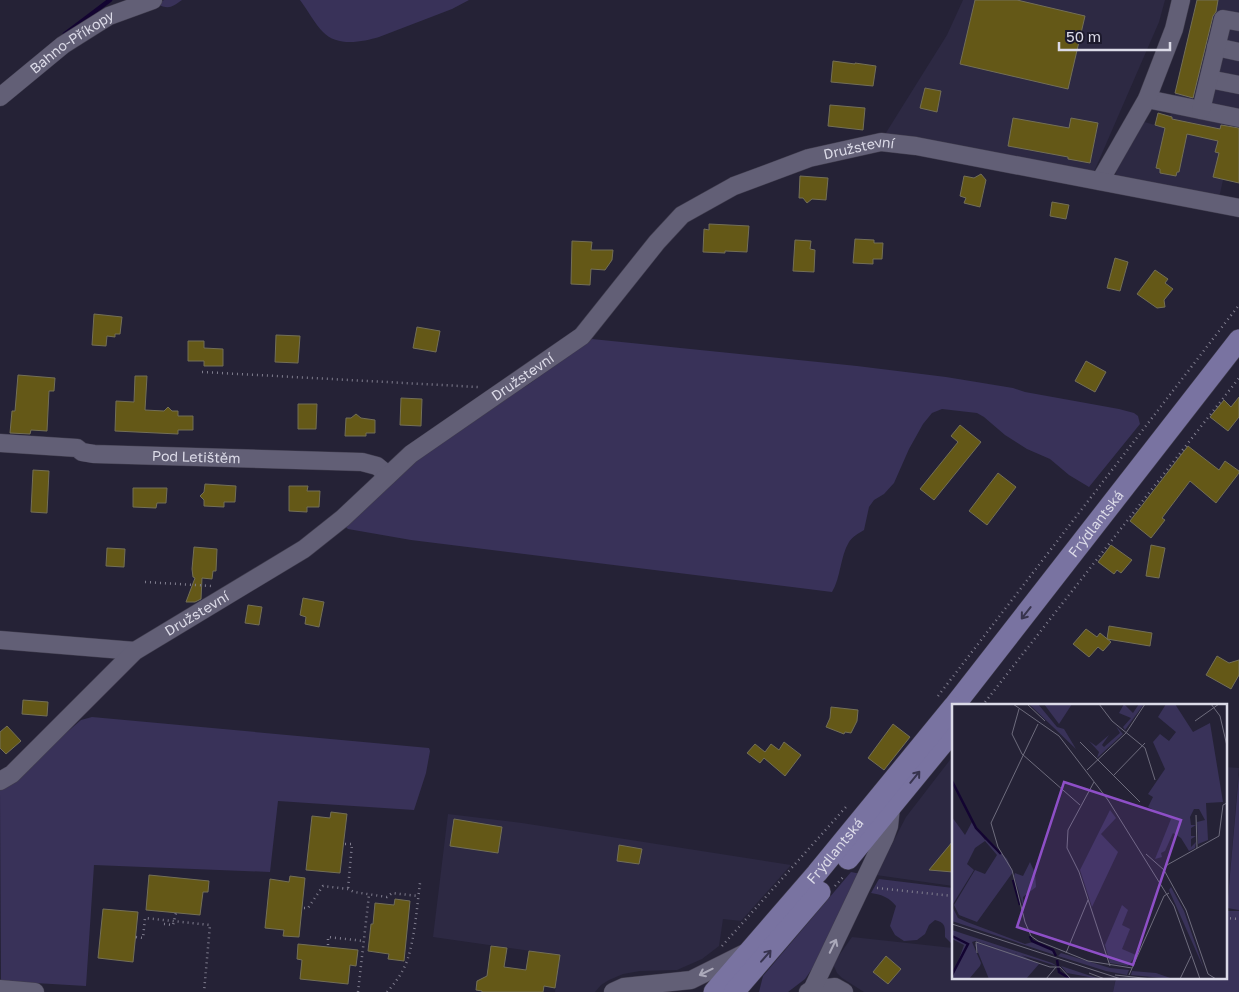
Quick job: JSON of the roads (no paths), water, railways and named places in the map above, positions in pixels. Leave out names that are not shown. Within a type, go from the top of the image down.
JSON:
[{"type":"main road","name":"Frýdlantská","points":[[714,992],[818,873],[947,704],[1239,340]]},
{"type":"main road","name":"Frýdlantská","points":[[974,704],[1239,362]]},
{"type":"main road","name":"Frýdlantská","points":[[734,992],[827,884],[952,732]]},
{"type":"street","name":"Bahno-Příkopy","points":[[0,97],[63,45],[109,16],[153,0]]},
{"type":"street","points":[[1100,181],[1147,99],[1174,29],[1181,0]]},
{"type":"street","points":[[1201,110],[1223,19],[1239,22]]},
{"type":"street","points":[[1216,47],[1239,52]]},
{"type":"street","points":[[1208,79],[1239,84]]},
{"type":"street","points":[[1147,99],[1239,118]]},
{"type":"street","name":"Družstevní","points":[[0,781],[12,774],[135,651],[304,549],[343,518],[424,444],[582,336],[657,242],[682,215],[734,186],[809,158],[881,142],[916,146],[1239,208]]},
{"type":"street","name":"Pod Letištěm","points":[[0,443],[77,448],[82,452],[94,454],[362,462],[377,466],[388,475]]},
{"type":"street","points":[[0,640],[135,651]]},
{"type":"street","points":[[811,991],[885,837],[889,826],[891,807]]},
{"type":"street","points":[[613,992],[624,987],[691,980],[750,951]]},
{"type":"street","points":[[811,991],[835,987],[844,992]]},
{"type":"street","points":[[0,989],[35,992]]},
{"type":"waterway","points":[[65,34],[110,0]]}]
